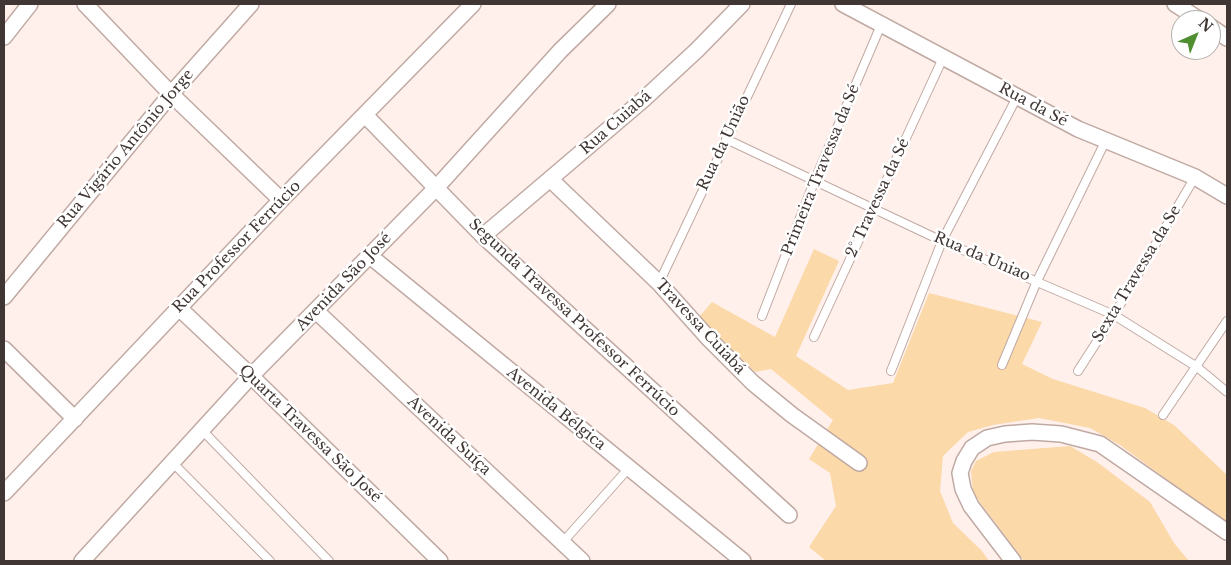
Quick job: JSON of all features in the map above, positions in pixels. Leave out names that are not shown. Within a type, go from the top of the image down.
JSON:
[{"type":"street","points":[[4,37],[30,4]]},
{"type":"street","points":[[85,4],[171,94],[280,200]]},
{"type":"street","name":"Rua Vigário Antônio Jorge","points":[[4,296],[171,94],[251,4]]},
{"type":"street","name":"Rua Professor Ferrúcio","points":[[4,493],[280,200],[365,116],[473,4]]},
{"type":"street","name":"Avenida São José","points":[[82,561],[251,376],[436,188],[560,52],[608,4]]},
{"type":"street","name":"Rua Cuiabá","points":[[484,236],[644,99],[697,50],[742,4]]},
{"type":"street","name":"Rua da Sé","points":[[843,4],[1078,129],[1194,177],[1227,196]]},
{"type":"street","name":"Segunda Travessa Professor Ferrúcio","points":[[365,116],[484,236],[789,515]]},
{"type":"street","name":"Travessa Cuiabá","points":[[550,179],[659,283],[709,340],[754,383],[792,415],[859,463]]},
{"type":"street","name":"Avenida Bélgica","points":[[370,256],[742,561]]},
{"type":"street","name":"Quarta Travessa São José","points":[[179,308],[440,561]]},
{"type":"street","name":"Avenida Suíça","points":[[316,311],[582,561]]},
{"type":"street","points":[[4,348],[75,419]]},
{"type":"street","points":[[1013,561],[971,506],[963,489],[960,473],[964,460],[972,448],[986,438],[1032,432],[1080,437],[1100,444],[1227,532]]},
{"type":"lane","name":"Rua da União","points":[[659,283],[791,4]]},
{"type":"lane","name":"Primeira Travessa da Sé","points":[[762,316],[814,182],[881,25]]},
{"type":"lane","name":"2° Travessa da Sé","points":[[814,337],[943,58]]},
{"type":"lane","points":[[890,371],[942,241],[1017,96]]},
{"type":"lane","name":"Rua da Uniao","points":[[726,139],[942,241],[1037,280],[1114,315],[1197,367],[1227,392]]},
{"type":"lane","points":[[1002,366],[1037,280],[1106,140]]},
{"type":"lane","name":"Sexta Travessa da Se","points":[[1078,370],[1114,315],[1194,177]]},
{"type":"lane","points":[[1163,415],[1227,321]]},
{"type":"lane","points":[[202,429],[329,561]]},
{"type":"lane","points":[[172,462],[270,561]]},
{"type":"lane","points":[[562,543],[628,469]]},
{"type":"shaded area","points":[[814,249],[839,261],[796,356],[848,390],[893,383],[929,293],[1042,322],[1022,364],[1053,379],[1145,408],[1174,425],[1227,475],[1227,524],[1120,445],[1090,428],[1039,418],[993,425],[968,432],[943,456],[940,491],[953,523],[982,551],[989,561],[826,561],[809,547],[836,506],[830,473],[809,459],[833,420],[771,369],[755,372],[699,317],[712,302],[775,337]]},
{"type":"shaded area","points":[[1070,446],[1097,462],[1150,502],[1174,543],[1189,561],[1024,561],[973,493],[971,471],[976,461],[994,452]]}]
